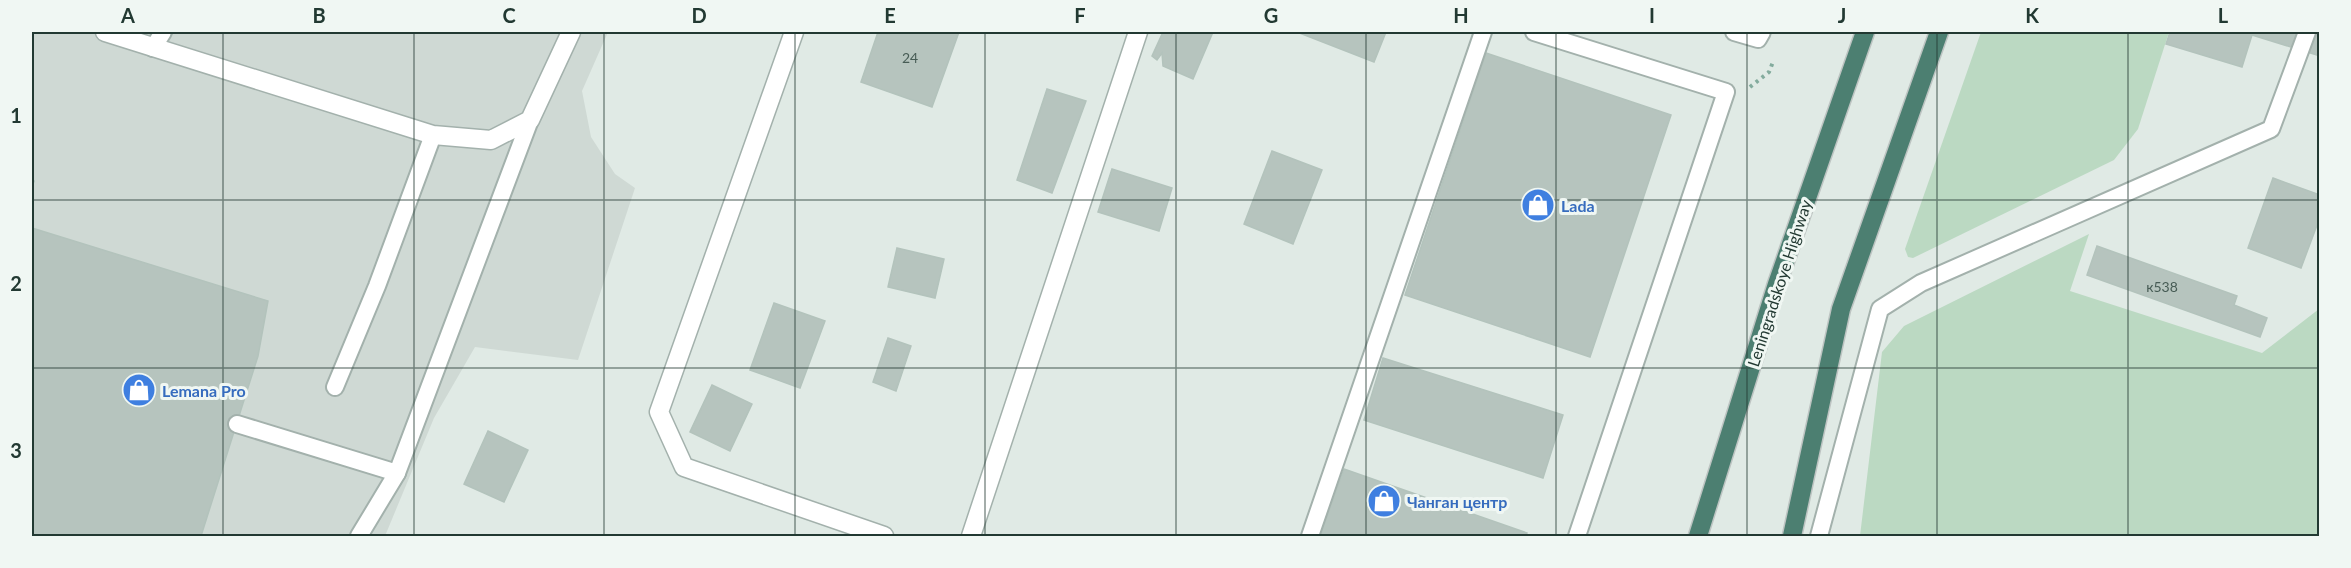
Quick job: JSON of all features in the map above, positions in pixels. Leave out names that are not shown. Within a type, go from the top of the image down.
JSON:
[{"type":"highway","name":"Leningradskoye Highway","points":[[1698,537],[1777,284],[1865,32]]},
{"type":"highway","points":[[1792,537],[1841,309],[1939,32]]},
{"type":"street","points":[[105,32],[433,135],[491,140],[530,120],[571,32]]},
{"type":"street","points":[[794,32],[659,412],[684,467],[884,537]]},
{"type":"street","points":[[971,537],[1138,32]]},
{"type":"lane","points":[[153,48],[163,32]]},
{"type":"lane","points":[[1310,537],[1483,32]]},
{"type":"lane","points":[[1534,32],[1726,92],[1577,537]]},
{"type":"lane","points":[[1734,32],[1758,39],[1762,32]]},
{"type":"lane","points":[[1819,537],[1880,309],[1921,283],[2271,129],[2307,32]]},
{"type":"lane","points":[[359,537],[397,473],[530,120]]},
{"type":"lane","points":[[335,387],[377,286],[433,135]]},
{"type":"lane","points":[[237,424],[397,473]]},
{"type":"path","points":[[1747,90],[1769,72]]},
{"type":"shaded area","points":[[32,32],[608,32],[582,91],[591,137],[615,174],[635,188],[578,360],[475,347],[434,418],[385,536],[32,536]]},
{"type":"green space","points":[[1981,32],[2169,32],[2138,129],[2114,160],[1913,258],[1908,257],[1905,249]]},
{"type":"green space","points":[[2089,234],[2070,291],[2262,353],[2319,309],[2319,536],[1860,536],[1882,352],[1904,326]]},
{"type":"building","points":[[878,32],[959,32],[932,107],[861,82]]},
{"type":"building","points":[[1163,32],[1213,32],[1193,79],[1163,66],[1162,53],[1157,60],[1152,56]]},
{"type":"building","points":[[1297,32],[1386,32],[1374,62]]},
{"type":"building","points":[[2170,32],[2320,32],[2320,56],[2252,35],[2242,67],[2166,44]]},
{"type":"building","name":"Lada","points":[[1486,53],[1671,115],[1590,357],[1405,295]]},
{"type":"building","points":[[1047,89],[1086,101],[1052,193],[1017,180]]},
{"type":"building","points":[[1272,151],[1322,170],[1293,244],[1244,224]]},
{"type":"building","points":[[1112,169],[1172,188],[1159,231],[1098,212]]},
{"type":"building","points":[[2273,178],[2320,195],[2320,217],[2301,268],[2248,248]]},
{"type":"building","name":"Lemana Pro","points":[[32,228],[268,301],[258,356],[201,536],[32,536]]},
{"type":"building","points":[[2097,246],[2237,296],[2234,305],[2267,318],[2260,337],[2087,275]]},
{"type":"building","points":[[897,248],[944,259],[935,298],[888,287]]},
{"type":"building","points":[[774,303],[825,321],[800,388],[750,370]]},
{"type":"building","points":[[888,338],[911,346],[896,391],[873,382]]},
{"type":"building","points":[[1383,358],[1563,415],[1543,478],[1364,420]]},
{"type":"building","points":[[712,385],[752,404],[730,451],[690,432]]},
{"type":"building","points":[[488,431],[528,450],[504,502],[464,484]]},
{"type":"building","name":"Чанган центр","points":[[1344,469],[1527,533],[1526,536],[1320,536]]},
{"type":"place","name":"Lada","points":[[1538,205]]},
{"type":"place","name":"Lemana Pro","points":[[139,390]]},
{"type":"place","name":"Чанган центр","points":[[1384,501]]}]
